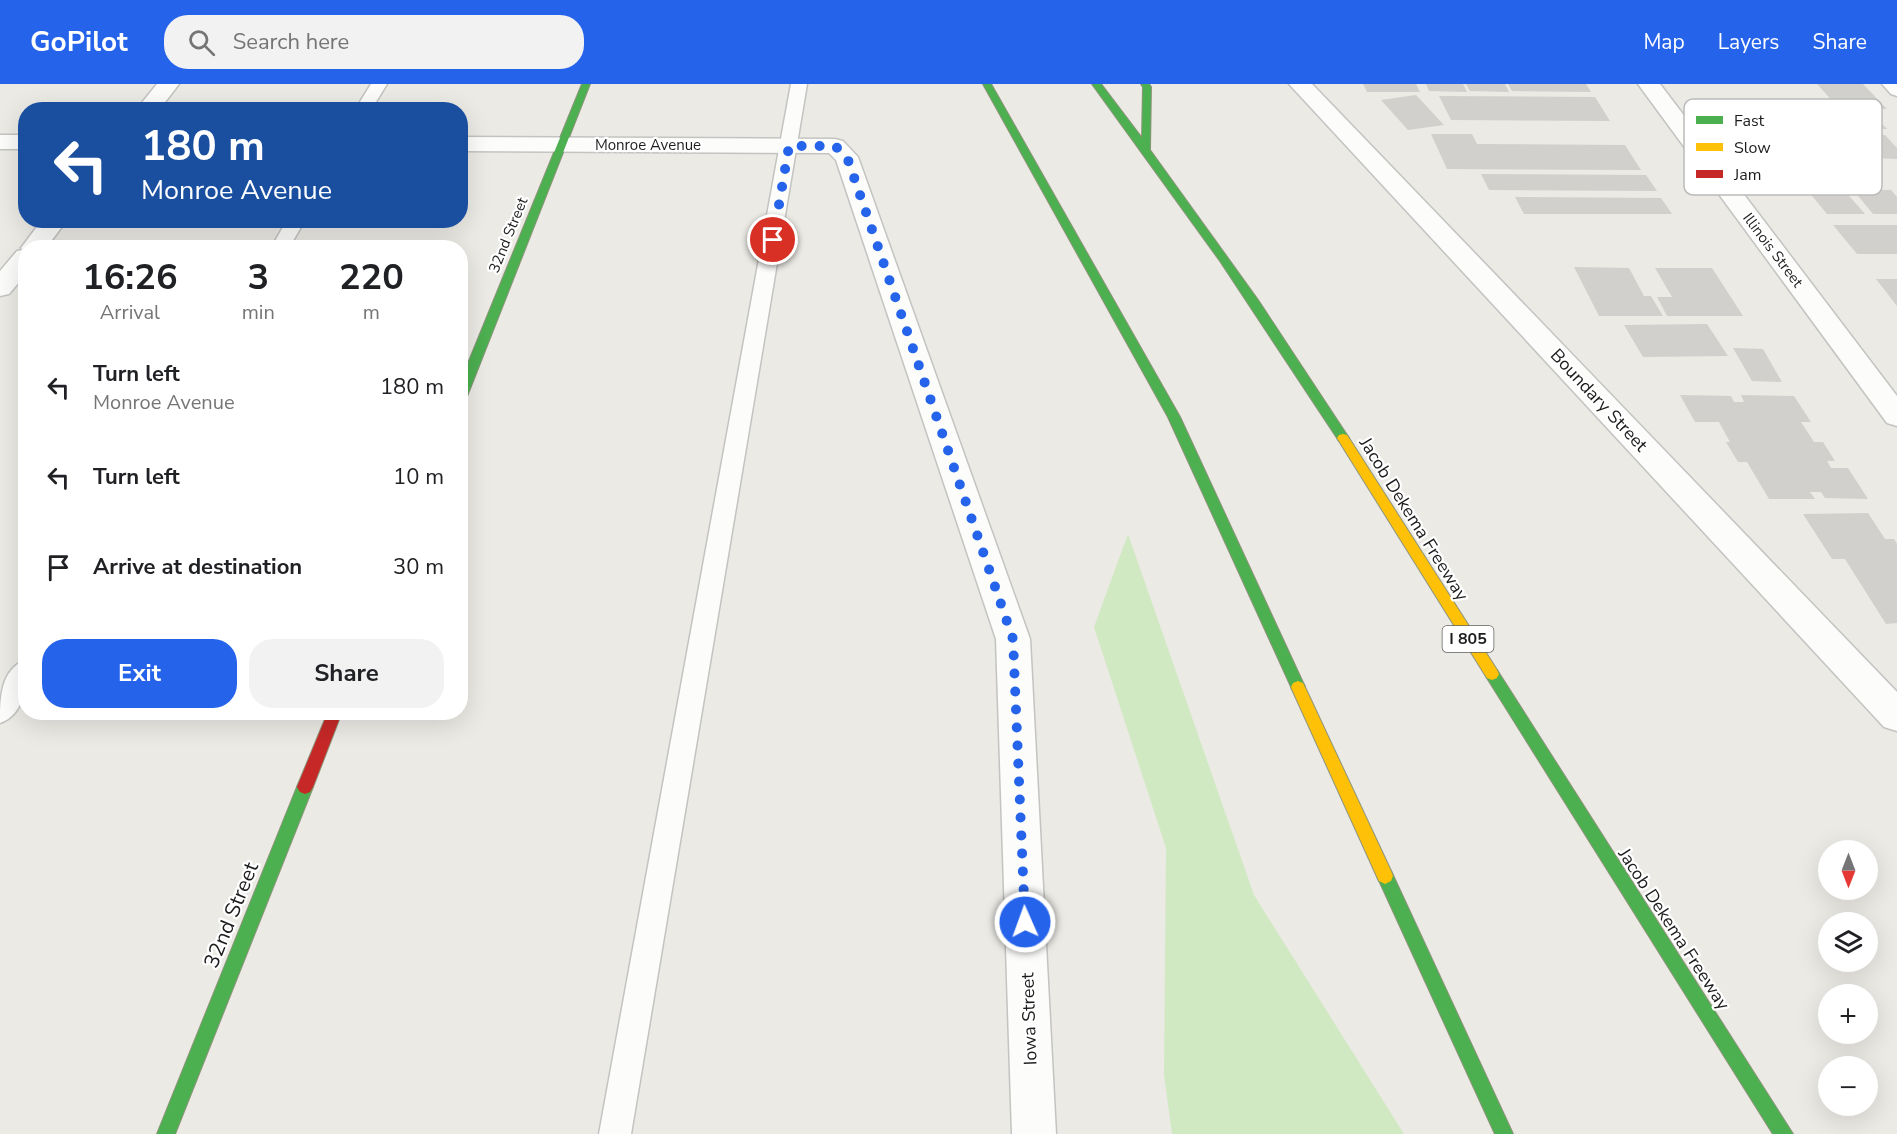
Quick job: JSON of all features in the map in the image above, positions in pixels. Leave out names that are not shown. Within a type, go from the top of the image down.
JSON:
[{"type":"main road","name":"32nd Street","points":[[468,379],[586,84]]},
{"type":"main road","points":[[987,84],[1174,417],[1504,1134]]},
{"type":"main road","name":"Jacob Dekema Freeway","points":[[1096,84],[1146,149],[1298,367],[1784,1134]]},
{"type":"main road","points":[[1144,84],[1147,87],[1146,149]]},
{"type":"main road","name":"32nd Street","points":[[166,1134],[332,720]]},
{"type":"street","points":[[153,102],[168,84]]},
{"type":"street","name":"Boundary Street","points":[[1300,84],[1897,716]]},
{"type":"street","name":"Illinois Street","points":[[1649,84],[1684,131]]},
{"type":"street","points":[[0,142],[18,142]]},
{"type":"street","name":"Monroe Avenue","points":[[468,144],[835,146]]},
{"type":"street","name":"Iowa Street","points":[[835,146],[847,157],[1013,639],[1034,1134]]},
{"type":"street","name":"Illinois Street","points":[[1732,195],[1897,416]]},
{"type":"street","points":[[40,240],[49,228]]},
{"type":"street","points":[[0,288],[18,267]]},
{"type":"lane","points":[[368,102],[379,84]]},
{"type":"lane","points":[[615,1134],[799,84]]},
{"type":"lane","points":[[1890,84],[1897,91]]},
{"type":"lane","points":[[0,712],[18,683]]},
{"type":"green space","points":[[1128,534],[1254,895],[1404,1134],[1172,1134],[1164,1075],[1166,848],[1094,627]]},
{"type":"building","points":[[1363,84],[1416,84],[1420,92],[1367,92]]},
{"type":"building","points":[[1426,84],[1463,84],[1467,92],[1429,91]]},
{"type":"building","points":[[1466,84],[1505,84],[1509,92],[1470,91]]},
{"type":"building","points":[[1508,84],[1586,84],[1591,92],[1512,91]]},
{"type":"building","points":[[1817,84],[1863,84],[1877,99],[1830,99]]},
{"type":"building","points":[[1416,95],[1444,125],[1408,130],[1381,100]]},
{"type":"building","points":[[1439,96],[1595,97],[1610,121],[1451,120]]},
{"type":"building","points":[[1431,134],[1472,134],[1477,144],[1625,145],[1641,170],[1447,169]]},
{"type":"building","points":[[1882,135],[1885,135],[1897,148],[1897,159],[1882,158]]},
{"type":"building","points":[[1481,174],[1646,175],[1657,191],[1489,190]]},
{"type":"building","points":[[1882,190],[1891,190],[1897,197],[1897,214],[1873,214],[1857,195],[1882,195]]},
{"type":"building","points":[[1811,195],[1848,195],[1865,214],[1827,214]]},
{"type":"building","points":[[1515,197],[1661,198],[1672,214],[1524,214]]},
{"type":"building","points":[[1833,225],[1897,225],[1897,254],[1857,254]]},
{"type":"building","points":[[1574,267],[1629,268],[1644,296],[1651,296],[1663,316],[1599,316]]},
{"type":"building","points":[[1655,268],[1712,268],[1743,316],[1667,316],[1657,297],[1672,297]]},
{"type":"building","points":[[1876,279],[1897,279],[1897,306]]},
{"type":"building","points":[[1707,324],[1728,356],[1643,357],[1624,325]]},
{"type":"building","points":[[1733,348],[1763,349],[1782,382],[1752,381]]},
{"type":"building","points":[[1680,395],[1731,396],[1734,402],[1744,402],[1741,395],[1794,396],[1811,422],[1801,422],[1814,442],[1823,442],[1835,461],[1827,461],[1831,468],[1848,468],[1868,499],[1825,498],[1821,492],[1810,492],[1815,499],[1769,499],[1747,462],[1738,462],[1726,442],[1730,442],[1719,422],[1695,422]]},
{"type":"building","points":[[1868,513],[1885,539],[1894,539],[1897,544],[1897,623],[1886,624],[1845,559],[1832,559],[1803,514]]},
{"type":"traffic: fast","points":[[468,379],[586,84]]},
{"type":"traffic: fast","points":[[987,84],[1174,417],[1298,687]]},
{"type":"traffic: fast","points":[[1096,84],[1224,258],[1343,438]]},
{"type":"traffic: fast","points":[[1145,84],[1147,87],[1146,149]]},
{"type":"traffic: fast","points":[[1492,674],[1784,1134]]},
{"type":"traffic: fast","points":[[166,1134],[305,787]]},
{"type":"traffic: fast","points":[[1385,876],[1504,1134]]},
{"type":"traffic: slow","points":[[1343,438],[1492,674]]},
{"type":"traffic: slow","points":[[1298,687],[1385,876]]},
{"type":"traffic: jam","points":[[305,787],[332,720]]},
{"type":"route","points":[[773,240],[789,146],[835,146],[847,157],[1013,639],[1025,922]]}]
